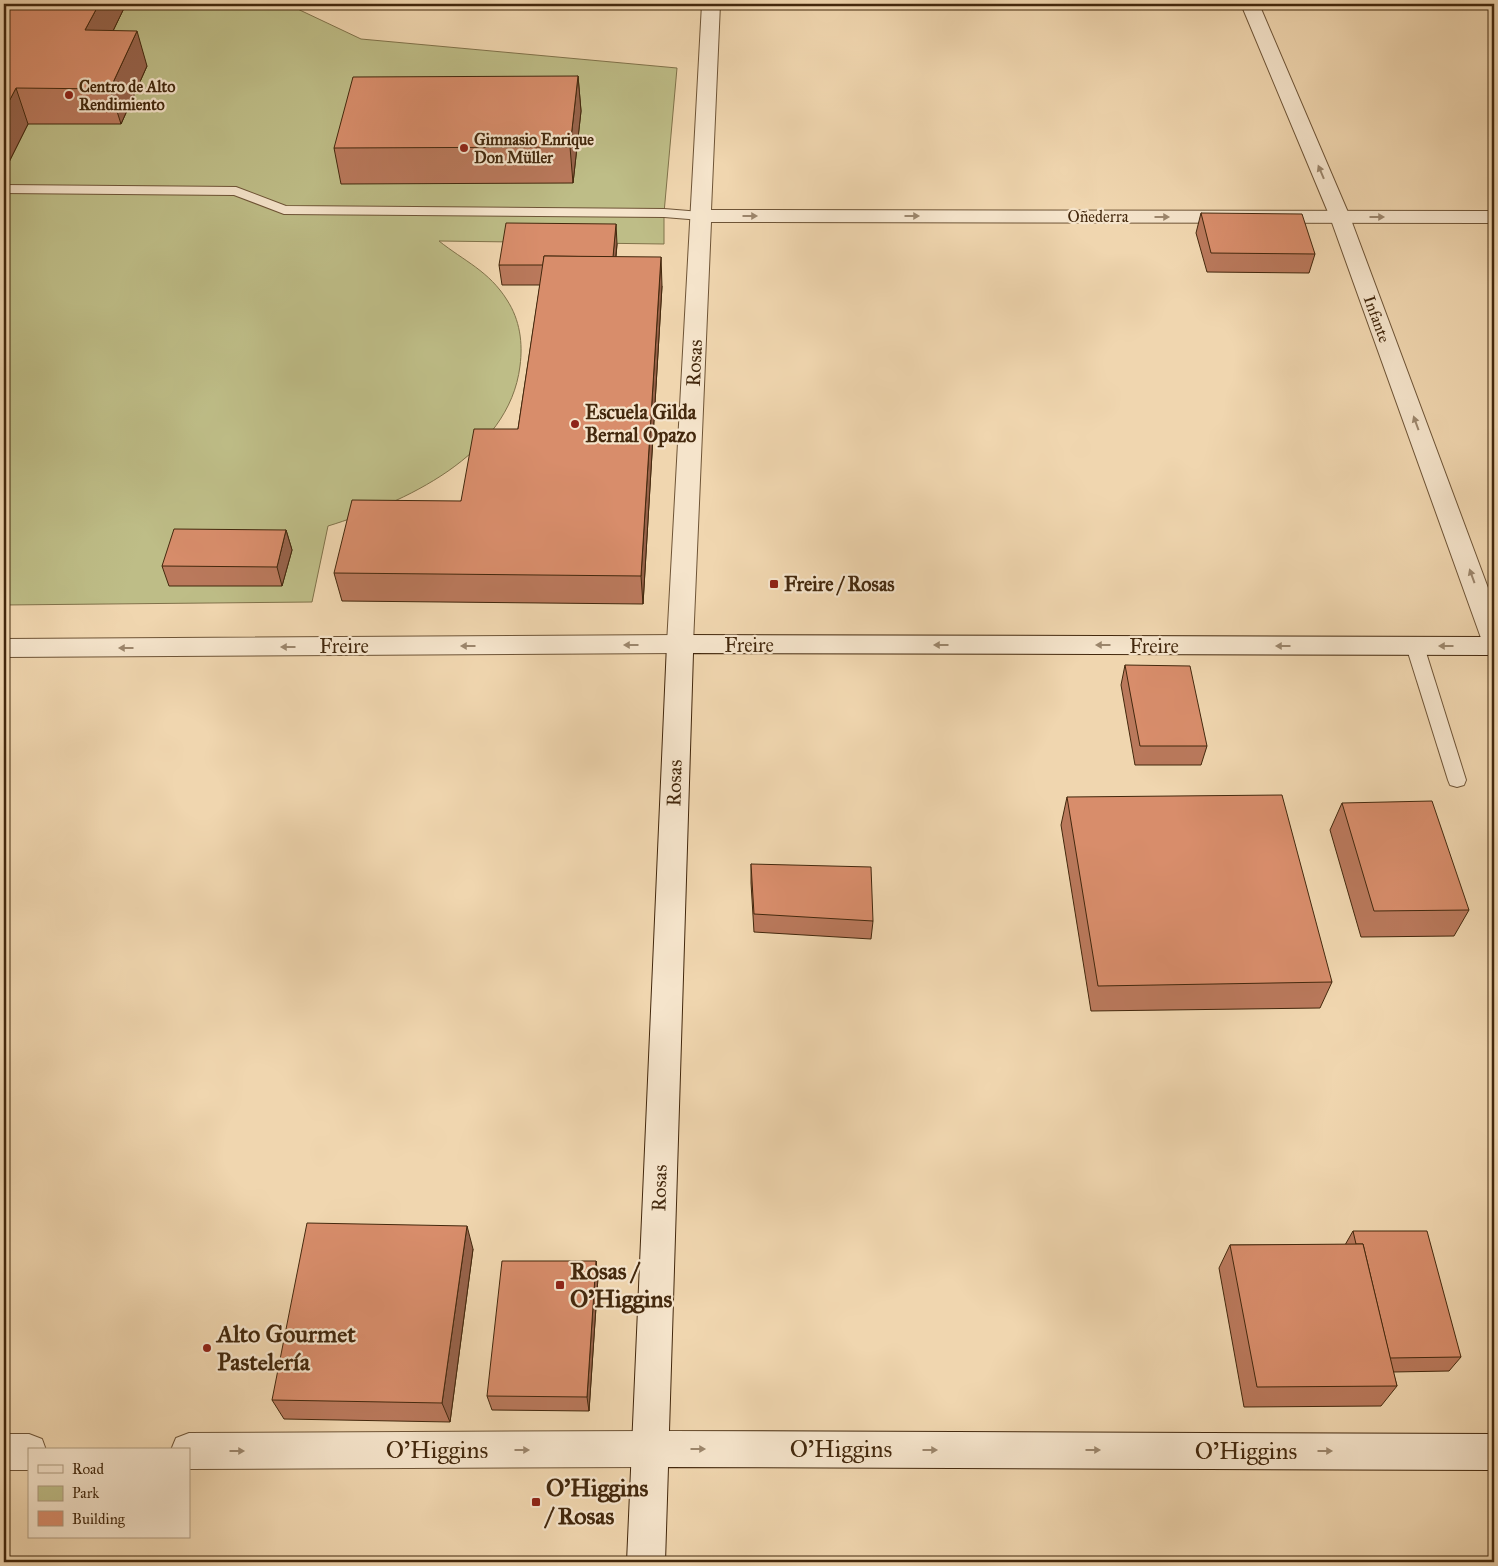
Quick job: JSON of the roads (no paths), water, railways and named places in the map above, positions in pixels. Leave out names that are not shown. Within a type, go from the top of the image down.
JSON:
[{"type":"street","name":"Rosas","points":[[646,1562],[680,644],[711,4]]},
{"type":"street","name":"Infante","points":[[1250,4],[1340,217],[1494,638]]},
{"type":"street","name":"Oñederra","points":[[701,216],[1494,217]]},
{"type":"street","name":"Freire","points":[[4,648],[680,644],[1494,646]]},
{"type":"street","name":"O'Higgins","points":[[190,1451],[649,1449],[1494,1452]]},
{"type":"street","points":[[4,1452],[28,1452]]},
{"type":"lane","points":[[4,189],[236,191],[284,210],[664,213],[701,216]]},
{"type":"lane","points":[[1415,646],[1456,780]]},
{"type":"place","name":"Centro de Alto Rendimiento","points":[[69,95]]},
{"type":"place","name":"Gimnasio Enrique Don Müller","points":[[464,148]]},
{"type":"place","name":"Escuela Gilda Bernal Opazo","points":[[575,424]]},
{"type":"place","name":"Freire / Rosas","points":[[774,584]]},
{"type":"place","name":"Rosas / O'Higgins","points":[[560,1285]]},
{"type":"place","name":"Alto Gourmet Pastelería","points":[[207,1348]]},
{"type":"place","name":"O'Higgins / Rosas","points":[[536,1502]]}]
